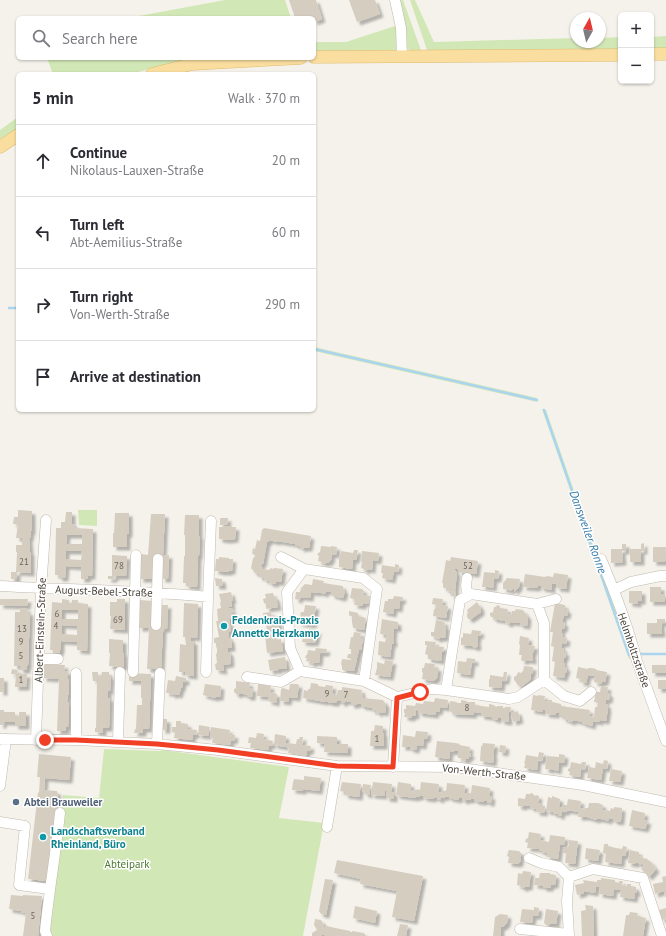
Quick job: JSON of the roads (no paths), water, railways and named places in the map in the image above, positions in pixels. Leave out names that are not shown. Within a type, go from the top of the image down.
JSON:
[{"type":"main road","points":[[654,54],[666,54]]},
{"type":"main road","points":[[316,57],[618,55]]},
{"type":"main road","points":[[160,72],[192,64],[265,60]]},
{"type":"main road","points":[[0,147],[16,136]]},
{"type":"street","points":[[395,0],[401,28],[402,57]]},
{"type":"street","name":"Albert-Einstein-Straße","points":[[36,740],[41,589],[46,520]]},
{"type":"street","points":[[206,672],[211,521]]},
{"type":"street","points":[[132,672],[136,555]]},
{"type":"street","points":[[281,556],[304,569],[364,578],[377,589],[364,681]]},
{"type":"street","points":[[156,625],[158,559]]},
{"type":"street","name":"Helmholtzstraße","points":[[601,559],[614,590],[634,647],[637,661],[666,741]]},
{"type":"street","points":[[300,672],[290,648],[287,592],[304,569]]},
{"type":"street","points":[[614,590],[631,582],[666,576]]},
{"type":"street","points":[[467,578],[465,587],[468,595]]},
{"type":"street","name":"August-Bebel-Straße","points":[[0,586],[41,589],[158,592],[208,597]]},
{"type":"street","points":[[446,690],[460,600],[471,594],[537,604],[556,599]]},
{"type":"street","points":[[537,604],[544,623],[544,680]]},
{"type":"street","points":[[39,659],[58,659]]},
{"type":"street","points":[[118,742],[120,672]]},
{"type":"street","points":[[247,677],[281,682],[300,672],[364,681],[397,698],[432,690],[446,690],[509,699],[518,697],[544,680]]},
{"type":"street","points":[[76,673],[76,740]]},
{"type":"street","points":[[157,744],[160,673]]},
{"type":"street","points":[[544,680],[564,696],[580,701],[591,692]]},
{"type":"street","points":[[393,767],[397,698]]},
{"type":"street","points":[[0,786],[3,739]]},
{"type":"street","name":"Von-Werth-Straße","points":[[3,739],[76,740],[157,744],[218,750],[337,766],[454,767],[583,785],[666,802]]},
{"type":"street","points":[[327,827],[337,766]]},
{"type":"street","points":[[47,936],[45,931],[60,812]]},
{"type":"street","points":[[0,822],[26,826],[18,885],[50,889]]},
{"type":"street","points":[[520,929],[569,935],[567,901],[569,877],[559,867],[541,863],[529,858]]},
{"type":"street","points":[[569,877],[592,870],[642,878],[664,936]]},
{"type":"waterway","name":"Dansweiler Ronne","points":[[9,308],[16,308]]},
{"type":"waterway","name":"Dansweiler Ronne","points":[[316,349],[537,400]]},
{"type":"waterway","name":"Dansweiler Ronne","points":[[544,410],[629,655],[631,655]]},
{"type":"waterway","name":"Dansweiler Ronne","points":[[640,654],[666,654]]},
{"type":"place","name":"Feldenkrais-Praxis Annette Herzkamp","points":[[224,626]]},
{"type":"place","name":"Abtei Brauweiler","points":[[16,802]]},
{"type":"place","name":"Landschaftsverband Rheinland, Büro","points":[[43,837]]},
{"type":"park label","name":"Abteipark","points":[[127,864]]}]
